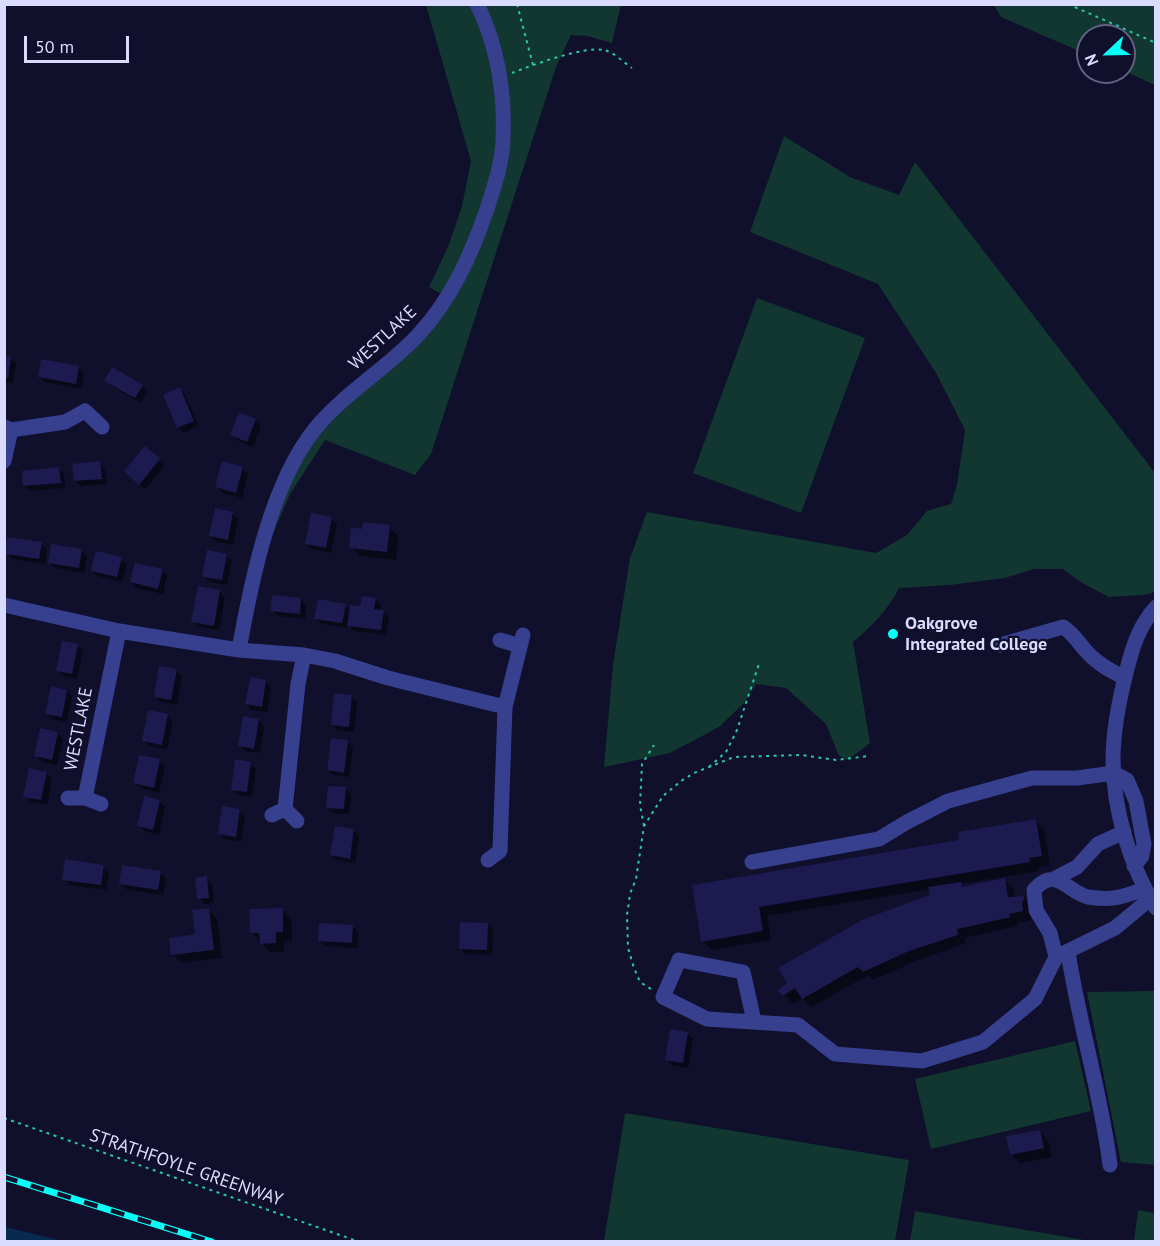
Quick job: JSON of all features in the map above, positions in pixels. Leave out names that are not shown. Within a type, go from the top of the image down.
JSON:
[{"type":"street","name":"WESTLAKE","points":[[239,650],[260,556],[274,506],[288,471],[315,429],[362,384],[405,348],[432,320],[456,284],[473,250],[497,180],[503,138],[500,78],[485,21],[477,4]]},
{"type":"street","points":[[4,461],[8,429],[65,422],[85,411],[102,427]]},
{"type":"street","points":[[4,605],[118,632],[239,650],[304,655],[335,661],[388,678],[505,707]]},
{"type":"street","points":[[1150,899],[1134,866],[1124,832],[1113,759],[1116,716],[1135,638],[1153,616]]},
{"type":"street","points":[[1000,645],[1063,627],[1071,632],[1087,652],[1107,669],[1125,678]]},
{"type":"street","name":"WESTLAKE","points":[[85,798],[118,632]]},
{"type":"street","points":[[500,640],[522,640],[505,707],[494,856],[512,861]]},
{"type":"street","points":[[297,821],[279,812],[304,655]]},
{"type":"street","points":[[752,862],[879,839],[948,801],[1032,778],[1077,778],[1114,773],[1127,780],[1138,812],[1144,844],[1142,856],[1134,866]]},
{"type":"street","name":"WESTLAKE","points":[[68,798],[85,798],[101,804]]},
{"type":"street","points":[[1110,1165],[1106,1135],[1074,990],[1062,954],[1036,910],[1034,890],[1041,882],[1054,879],[1077,867],[1098,844],[1124,832]]},
{"type":"street","points":[[1054,879],[1086,896],[1150,899]]},
{"type":"street","points":[[754,1021],[743,972],[680,960],[663,997],[707,1019],[798,1025],[835,1054],[922,1061],[983,1042],[1035,999],[1062,954],[1115,928],[1150,899]]},
{"type":"path","points":[[517,4],[533,65]]},
{"type":"path","points":[[1068,4],[1155,43]]},
{"type":"path","points":[[500,78],[533,65],[589,50],[606,50],[632,68]]},
{"type":"path","points":[[706,768],[726,752],[737,730],[759,664]]},
{"type":"path","points":[[654,745],[642,765],[640,805],[644,826],[636,879],[630,894],[627,915],[628,948],[640,982],[663,997]]},
{"type":"path","points":[[644,826],[663,796],[681,781],[734,757],[801,755],[836,760],[869,756]]},
{"type":"path","name":"STRATHFOYLE GREENWAY","points":[[4,1118],[360,1242]]},
{"type":"green space","points":[[426,5],[621,5],[612,43],[587,36],[571,35],[556,67],[431,454],[415,475],[325,440],[290,494],[272,536],[292,475],[313,441],[384,366],[455,285],[439,293],[429,287],[448,247],[462,206],[471,161]]},
{"type":"green space","points":[[994,5],[1155,5],[1155,85],[1136,76],[1136,24],[1076,24],[1076,50],[1001,17]]},
{"type":"green space","points":[[784,136],[850,177],[899,195],[915,162],[1155,473],[1155,592],[1109,597],[1082,583],[1063,569],[1034,569],[1005,578],[950,585],[899,588],[879,617],[853,642],[870,743],[848,760],[839,756],[826,724],[786,688],[756,684],[744,703],[719,727],[670,753],[604,767],[613,665],[630,558],[647,512],[876,553],[907,535],[927,511],[951,504],[957,485],[965,430],[936,373],[878,284],[750,232]]},
{"type":"green space","points":[[757,298],[865,338],[801,513],[693,473]]},
{"type":"green space","points":[[1155,991],[1155,1165],[1121,1162],[1087,992]]},
{"type":"green space","points":[[1075,1041],[1091,1111],[931,1149],[915,1079]]},
{"type":"green space","points":[[625,1113],[909,1160],[895,1241],[604,1241]]},
{"type":"green space","points":[[1138,1210],[1155,1213],[1155,1241],[1134,1241]]},
{"type":"green space","points":[[915,1211],[1090,1241],[910,1241]]},
{"type":"water","points":[[5,1227],[63,1241],[5,1241]]},
{"type":"building","points":[[4,356],[11,357],[8,378],[4,377]]},
{"type":"building","points":[[41,359],[79,366],[76,384],[38,377]]},
{"type":"building","points":[[112,367],[143,385],[135,398],[104,381]]},
{"type":"building","points":[[180,387],[194,421],[177,428],[163,395]]},
{"type":"building","points":[[239,412],[256,419],[247,442],[230,435]]},
{"type":"building","points":[[145,446],[160,459],[139,485],[124,471]]},
{"type":"building","points":[[100,461],[102,479],[74,481],[72,464]]},
{"type":"building","points":[[222,461],[243,467],[236,493],[215,487]]},
{"type":"building","points":[[59,467],[61,483],[23,486],[22,471]]},
{"type":"building","points":[[215,508],[233,512],[228,540],[209,536]]},
{"type":"building","points":[[311,513],[332,517],[326,548],[305,544]]},
{"type":"building","points":[[363,522],[390,525],[387,552],[349,548],[351,527],[362,529]]},
{"type":"building","points":[[7,537],[42,542],[39,559],[5,554]]},
{"type":"building","points":[[51,544],[82,549],[79,568],[48,563]]},
{"type":"building","points":[[207,550],[227,554],[222,580],[202,577]]},
{"type":"building","points":[[96,551],[122,557],[117,577],[91,571]]},
{"type":"building","points":[[135,563],[163,569],[158,589],[130,582]]},
{"type":"building","points":[[198,586],[220,590],[214,626],[191,622]]},
{"type":"building","points":[[272,595],[301,598],[300,614],[270,611]]},
{"type":"building","points":[[362,596],[376,598],[374,609],[384,610],[381,630],[347,626],[350,605],[360,606]]},
{"type":"building","points":[[318,599],[346,604],[342,623],[314,619]]},
{"type":"building","points":[[62,641],[78,644],[72,674],[56,671]]},
{"type":"building","points":[[159,666],[177,669],[171,700],[154,697]]},
{"type":"building","points":[[250,677],[266,680],[262,707],[245,704]]},
{"type":"building","points":[[51,686],[67,690],[62,717],[45,714]]},
{"type":"building","points":[[334,693],[352,695],[349,727],[331,725]]},
{"type":"building","points":[[148,710],[168,714],[162,745],[142,741]]},
{"type":"building","points":[[243,716],[259,719],[254,749],[238,746]]},
{"type":"building","points":[[40,728],[58,732],[52,760],[34,756]]},
{"type":"building","points":[[331,738],[348,740],[344,773],[327,770]]},
{"type":"building","points":[[139,755],[160,759],[154,788],[133,783]]},
{"type":"building","points":[[235,759],[251,762],[247,792],[231,790]]},
{"type":"building","points":[[29,768],[47,772],[41,800],[23,797]]},
{"type":"building","points":[[328,786],[346,787],[344,809],[326,808]]},
{"type":"building","points":[[144,796],[160,800],[153,830],[137,826]]},
{"type":"building","points":[[222,806],[240,809],[236,837],[218,834]]},
{"type":"building","points":[[1036,819],[1042,856],[1029,858],[1030,862],[759,907],[763,931],[701,942],[692,885],[959,840],[958,832]]},
{"type":"building","points":[[335,826],[354,829],[350,859],[330,855]]},
{"type":"building","points":[[65,859],[104,865],[101,885],[62,880]]},
{"type":"building","points":[[122,865],[161,871],[158,890],[119,884]]},
{"type":"building","points":[[207,876],[209,898],[197,899],[195,878]]},
{"type":"building","points":[[1005,878],[1008,897],[1024,896],[1023,911],[1009,914],[1011,917],[957,929],[958,935],[909,951],[863,972],[858,967],[802,999],[795,988],[783,996],[778,990],[787,983],[778,968],[864,919],[930,895],[928,887],[961,882],[962,887]]},
{"type":"building","points":[[209,908],[214,950],[171,955],[169,938],[195,934],[192,910]]},
{"type":"building","points":[[283,908],[283,932],[276,932],[276,943],[260,944],[259,933],[250,933],[249,909]]},
{"type":"building","points":[[460,922],[488,923],[487,950],[459,949]]},
{"type":"building","points":[[319,923],[353,925],[352,943],[318,941]]},
{"type":"building","points":[[670,1029],[688,1032],[683,1063],[665,1060]]},
{"type":"building","points":[[1040,1130],[1044,1148],[1010,1155],[1006,1136]]},
{"type":"railway","points":[[4,1177],[212,1242]]},
{"type":"place","name":"Oakgrove Integrated College","points":[[893,634]]}]
